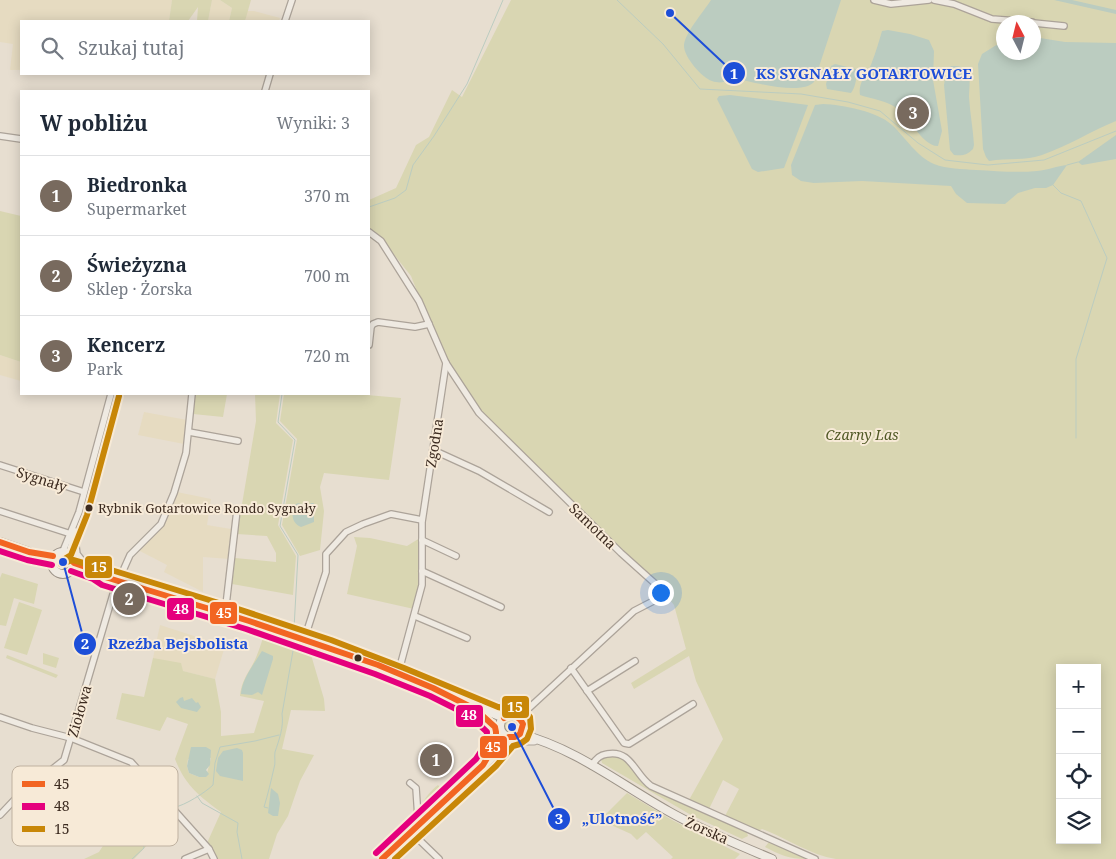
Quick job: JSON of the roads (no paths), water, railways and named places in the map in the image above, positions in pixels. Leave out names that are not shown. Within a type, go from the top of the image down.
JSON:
[{"type":"main road","points":[[0,542],[52,559]]},
{"type":"main road","points":[[73,566],[66,573],[59,573],[53,569],[52,559],[58,552],[66,552],[73,566],[95,576],[104,576]]},
{"type":"main road","points":[[73,566],[89,568],[104,576],[304,640],[398,674],[466,703],[502,721],[506,735],[515,737],[520,724],[511,715],[502,721]]},
{"type":"main road","points":[[466,703],[480,713],[502,721]]},
{"type":"main road","name":"Żorska","points":[[520,724],[669,812],[769,858]]},
{"type":"main road","name":"Żorska","points":[[520,724],[554,742],[571,754]]},
{"type":"street","points":[[285,20],[292,0]]},
{"type":"street","points":[[874,0],[891,4],[929,0]]},
{"type":"street","points":[[934,0],[954,4],[996,19]]},
{"type":"street","points":[[1041,24],[1064,26]]},
{"type":"street","points":[[265,90],[270,75]]},
{"type":"street","points":[[0,136],[20,139]]},
{"type":"street","points":[[370,233],[381,241],[418,301],[446,363]]},
{"type":"street","points":[[370,336],[371,327],[378,322],[416,327],[429,324]]},
{"type":"street","name":"Zgodna","points":[[398,674],[422,585],[422,520],[446,363]]},
{"type":"street","name":"Samotna","points":[[446,363],[479,413],[621,553],[660,588],[665,595],[634,611],[528,709],[520,724]]},
{"type":"street","name":"Sygnały","points":[[66,552],[79,512],[111,395]]},
{"type":"street","name":"Ziołowa","points":[[56,766],[64,760],[107,610],[119,581],[130,556],[157,529],[166,515],[186,452],[192,395]]},
{"type":"street","points":[[189,432],[238,441]]},
{"type":"street","points":[[433,450],[479,471],[549,512]]},
{"type":"street","name":"Sygnały","points":[[0,466],[84,492]]},
{"type":"street","points":[[225,614],[237,510]]},
{"type":"street","points":[[0,511],[72,534],[76,552],[89,568]]},
{"type":"street","points":[[304,640],[326,572],[326,554],[346,532],[391,514],[422,520]]},
{"type":"street","points":[[422,540],[456,556]]},
{"type":"street","points":[[422,571],[501,607]]},
{"type":"street","points":[[415,616],[467,638]]},
{"type":"street","points":[[587,691],[635,661]]},
{"type":"street","points":[[571,668],[624,743],[628,744],[694,704]]},
{"type":"street","points":[[480,713],[495,729],[494,753]]},
{"type":"street","points":[[0,717],[71,738],[131,762],[135,766]]},
{"type":"street","points":[[382,859],[483,765],[506,735]]},
{"type":"street","points":[[494,753],[517,741],[548,742]]},
{"type":"street","name":"Żorska","points":[[592,766],[595,760],[603,755],[610,753],[621,754],[631,761],[643,780],[651,786],[814,859]]},
{"type":"street","points":[[410,783],[416,788],[420,823]]},
{"type":"street","name":"Ziołowa","points":[[0,815],[12,802]]},
{"type":"street","points":[[178,814],[209,849],[214,859]]},
{"type":"street","points":[[411,832],[439,859]]},
{"type":"street","points":[[185,859],[209,849]]},
{"type":"waterway","points":[[370,207],[395,198],[406,190],[413,165],[467,84],[503,0]]},
{"type":"waterway","points":[[617,0],[663,44],[700,89],[801,94],[848,102],[880,111],[918,143],[945,160],[988,165],[1044,160],[1116,131]]},
{"type":"waterway","points":[[1067,165],[1078,162]]},
{"type":"waterway","points":[[1053,185],[1061,193],[1081,201],[1107,258],[1076,359],[1076,438]]},
{"type":"waterway","points":[[282,395],[278,422],[295,440],[280,526],[298,555],[294,629]]},
{"type":"waterway","points":[[268,808],[264,807],[275,766],[275,752],[282,729],[282,714],[294,645]]},
{"type":"waterway","points":[[178,806],[195,798],[213,785],[215,763],[220,747],[279,735]]},
{"type":"waterway","points":[[197,796],[202,803],[238,823],[237,832],[242,859]]},
{"type":"waterway","points":[[132,859],[144,848],[144,846]]},
{"type":"place","name":"KS SYGNAŁY GOTARTOWICE","points":[[670,13]]},
{"type":"place","name":"Kencerz","points":[[913,113]]},
{"type":"place","name":"Rybnik Gotartowice Rondo Sygnały","points":[[89,508]]},
{"type":"place","name":"Rzeźba Bejsbolista","points":[[63,562]]},
{"type":"place","name":"Świeżyzna","points":[[129,599]]},
{"type":"place","name":"„Ulotność”","points":[[512,727]]},
{"type":"place","name":"Biedronka","points":[[436,760]]},
{"type":"park label","name":"Czarny Las","points":[[862,434]]}]
